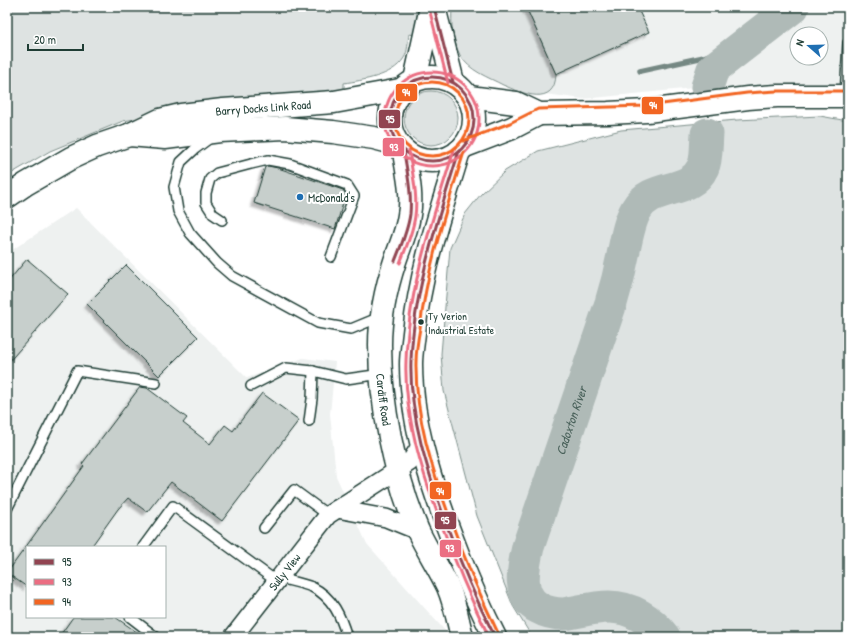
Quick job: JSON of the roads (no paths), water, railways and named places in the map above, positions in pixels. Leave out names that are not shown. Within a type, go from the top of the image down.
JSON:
[{"type":"main road","points":[[408,85],[431,7]]},
{"type":"main road","points":[[434,7],[453,82]]},
{"type":"main road","points":[[495,637],[467,577],[436,493],[416,417],[411,363],[415,319],[431,243],[462,148],[473,130],[474,109],[469,97],[457,84],[434,76],[408,85],[394,98],[390,110],[389,123],[393,137],[401,148],[418,159],[433,161],[451,157],[462,148],[512,128],[539,114]]},
{"type":"main road","name":"Barry Docks Link Road","points":[[7,197],[26,184],[71,158],[98,146],[129,135],[160,120],[181,115],[334,102],[408,85]]},
{"type":"main road","points":[[469,97],[516,103],[539,114],[647,111],[748,98],[777,96],[847,96]]},
{"type":"main road","name":"Barry Docks Link Road","points":[[129,135],[165,138],[220,131],[285,128],[333,132],[374,138],[401,148]]},
{"type":"main road","name":"Cardiff Road","points":[[401,148],[410,197],[410,215],[388,286],[382,316],[380,344],[384,398],[397,470],[418,531],[448,588],[462,637]]},
{"type":"street","name":"Sully View","points":[[233,637],[333,512],[410,462],[422,443]]},
{"type":"street","points":[[333,512],[386,518],[418,531]]},
{"type":"lane","points":[[847,96],[848,44]]},
{"type":"lane","points":[[220,131],[195,149],[181,162],[174,187],[178,211],[192,237],[232,276],[318,323],[351,329],[382,316]]},
{"type":"lane","points":[[222,220],[213,214],[206,203],[206,192],[210,180],[217,174],[268,160],[290,164],[347,185],[354,196],[331,257]]},
{"type":"lane","points":[[252,386],[286,368],[300,368],[346,380],[382,374]]},
{"type":"lane","points":[[7,508],[77,371],[156,383]]},
{"type":"lane","points":[[309,421],[312,399],[313,371]]},
{"type":"lane","points":[[264,528],[294,490],[333,512]]},
{"type":"lane","points":[[144,546],[173,506],[278,580],[312,588],[325,595],[335,607],[342,619],[347,637]]},
{"type":"lane","points":[[131,618],[156,637]]},
{"type":"waterway","name":"Cadoxton River","points":[[707,87],[713,69],[793,7]]},
{"type":"waterway","points":[[640,71],[704,57],[716,52],[741,49]]},
{"type":"waterway","name":"Cadoxton River","points":[[664,637],[647,620],[625,609],[603,607],[563,614],[547,612],[532,603],[527,597],[523,581],[523,573],[528,547],[611,303],[631,220],[643,201],[651,196],[689,182],[697,176],[704,164],[707,134]]},
{"type":"place","name":"McDonald's","points":[[300,197]]},
{"type":"place","name":"Ty Verion Industrial Estate","points":[[421,322]]}]
